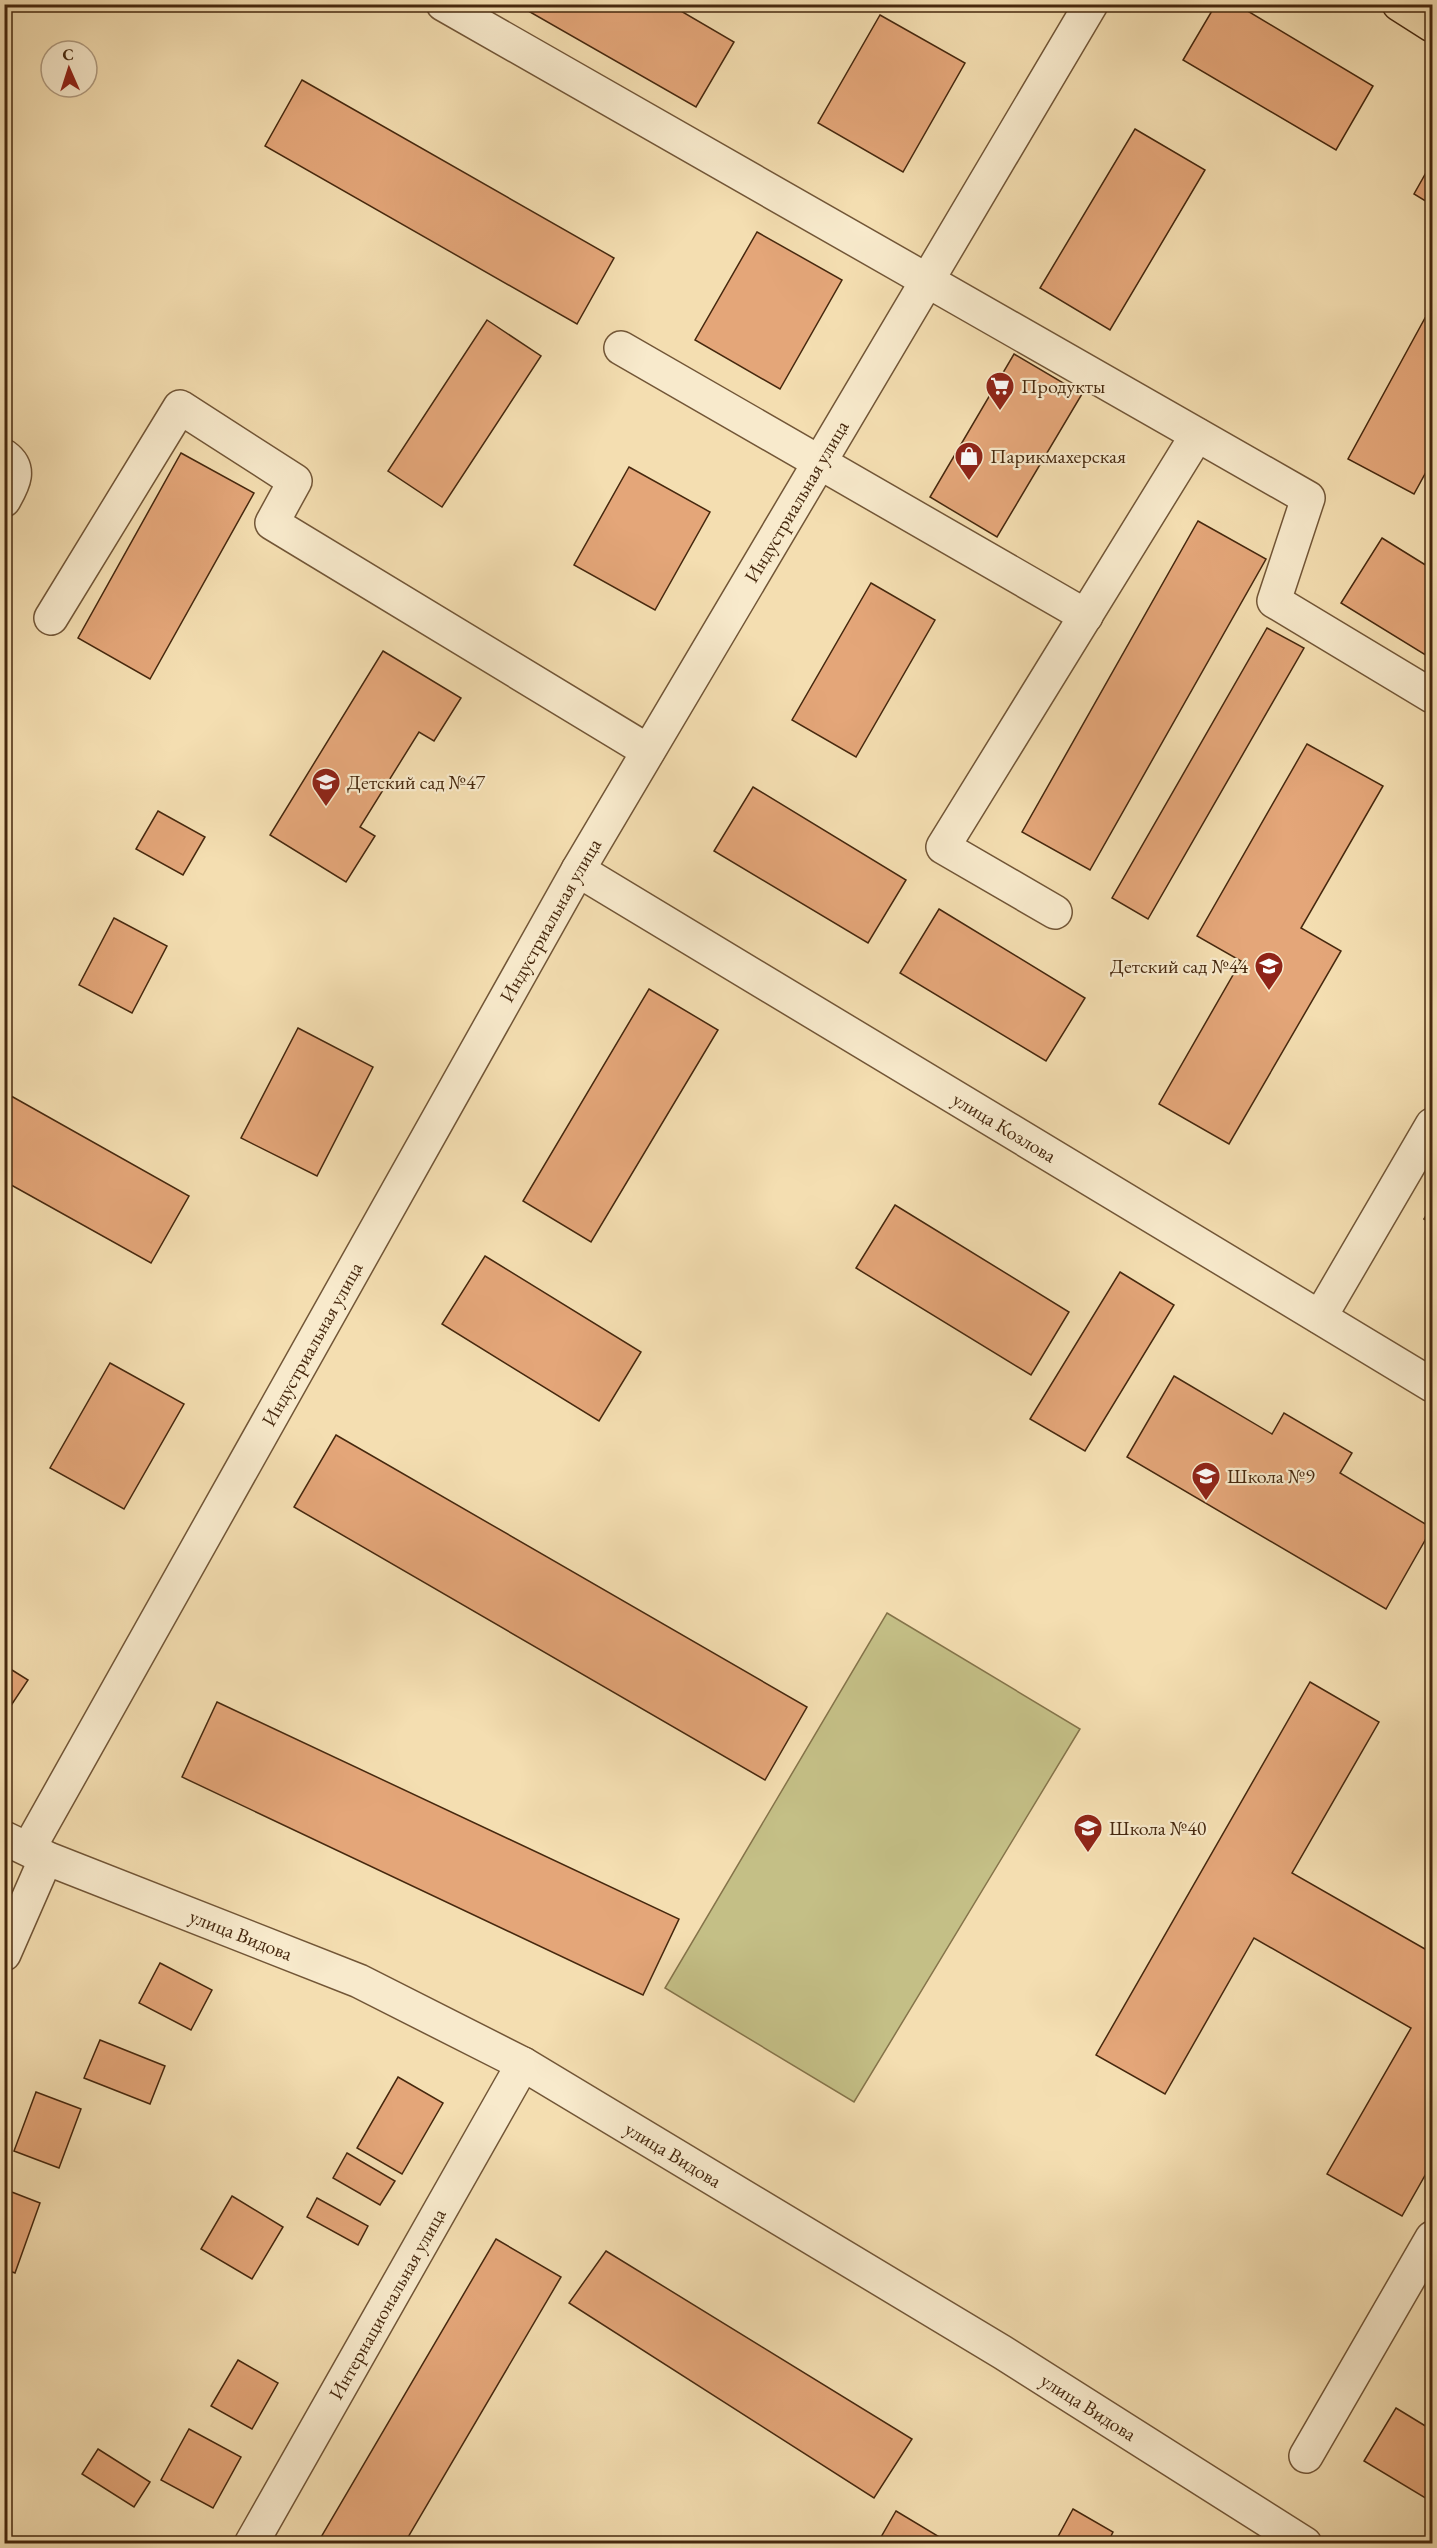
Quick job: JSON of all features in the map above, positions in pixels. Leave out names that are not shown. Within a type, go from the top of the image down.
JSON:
[{"type":"highway","points":[[1399,4],[1432,25]]},
{"type":"street","points":[[442,4],[1308,498],[1274,601],[1432,696]]},
{"type":"street","name":"Индустриальная улица","points":[[4,1954],[26,1848],[578,870],[1091,4]]},
{"type":"street","points":[[621,348],[1086,616]]},
{"type":"street","points":[[51,618],[180,407],[295,481],[272,523],[648,751]]},
{"type":"street","points":[[1055,912],[944,847],[1197,435]]},
{"type":"street","points":[[4,456],[12,461],[15,481],[4,500]]},
{"type":"street","name":"улица Козлова","points":[[578,870],[1432,1385]]},
{"type":"street","points":[[1320,1317],[1432,1125]]},
{"type":"street","name":"улица Видова","points":[[26,1848],[359,1981],[523,2064],[992,2346],[1305,2544]]},
{"type":"street","name":"Интернациональная улица","points":[[251,2544],[523,2064]]},
{"type":"street","points":[[1306,2456],[1432,2238]]},
{"type":"shaded area","points":[[887,1613],[1080,1729],[854,2102],[665,1988]]},
{"type":"building","points":[[516,4],[669,4],[734,42],[696,107]]},
{"type":"building","points":[[1216,4],[1236,4],[1373,86],[1336,150],[1183,60]]},
{"type":"building","points":[[880,15],[965,63],[903,172],[818,123]]},
{"type":"building","points":[[302,80],[614,258],[577,324],[265,146]]},
{"type":"building","points":[[1135,129],[1205,170],[1110,330],[1040,288]]},
{"type":"building","points":[[1432,162],[1432,205],[1414,194]]},
{"type":"building","points":[[757,232],[842,280],[780,389],[695,340]]},
{"type":"building","points":[[1425,318],[1432,322],[1432,461],[1414,494],[1348,459]]},
{"type":"building","points":[[487,320],[541,356],[442,507],[388,471]]},
{"type":"building","points":[[1014,354],[1082,394],[997,537],[930,497]]},
{"type":"building","points":[[181,453],[254,493],[150,679],[78,638]]},
{"type":"building","points":[[629,467],[710,512],[655,610],[574,565]]},
{"type":"building","points":[[1198,521],[1266,559],[1090,870],[1022,832]]},
{"type":"building","points":[[1382,538],[1432,569],[1432,659],[1341,603]]},
{"type":"building","points":[[871,583],[935,620],[856,757],[792,720]]},
{"type":"building","points":[[1267,628],[1304,648],[1148,919],[1112,898]]},
{"type":"building","points":[[383,651],[461,698],[434,741],[419,732],[360,827],[375,836],[346,882],[270,835]]},
{"type":"building","points":[[1307,744],[1383,786],[1301,928],[1341,951],[1229,1144],[1159,1104],[1241,961],[1197,936]]},
{"type":"building","points":[[753,787],[906,880],[868,943],[714,851]]},
{"type":"building","points":[[158,811],[205,837],[183,875],[136,849]]},
{"type":"building","points":[[939,909],[1085,998],[1046,1061],[900,973]]},
{"type":"building","points":[[114,918],[167,946],[132,1013],[79,985]]},
{"type":"building","points":[[649,989],[718,1030],[591,1242],[523,1201]]},
{"type":"building","points":[[298,1028],[373,1067],[317,1176],[241,1138]]},
{"type":"building","points":[[4,1092],[189,1196],[151,1263],[4,1181]]},
{"type":"building","points":[[895,1205],[1069,1312],[1031,1375],[856,1268]]},
{"type":"building","points":[[1432,1205],[1432,1224],[1424,1219]]},
{"type":"building","points":[[485,1256],[641,1352],[599,1421],[442,1324]]},
{"type":"building","points":[[1120,1272],[1174,1305],[1085,1451],[1030,1419]]},
{"type":"building","points":[[110,1363],[184,1404],[124,1509],[50,1468]]},
{"type":"building","points":[[1174,1376],[1272,1434],[1284,1413],[1352,1453],[1340,1473],[1432,1528],[1386,1609],[1127,1457]]},
{"type":"building","points":[[336,1435],[807,1707],[765,1780],[294,1507]]},
{"type":"building","points":[[4,1665],[28,1680],[4,1716]]},
{"type":"building","points":[[1310,1682],[1379,1722],[1292,1873],[1432,1953],[1432,2163],[1402,2216],[1327,2174],[1411,2028],[1254,1938],[1165,2094],[1096,2055]]},
{"type":"building","points":[[217,1702],[679,1919],[643,1995],[182,1777]]},
{"type":"building","points":[[160,1963],[212,1990],[191,2030],[139,2003]]},
{"type":"building","points":[[100,2040],[165,2066],[150,2104],[84,2078]]},
{"type":"building","points":[[398,2077],[443,2103],[402,2174],[357,2148]]},
{"type":"building","points":[[36,2092],[81,2109],[59,2168],[14,2151]]},
{"type":"building","points":[[347,2153],[395,2181],[380,2205],[333,2178]]},
{"type":"building","points":[[4,2189],[40,2203],[15,2273],[4,2269]]},
{"type":"building","points":[[232,2196],[283,2227],[252,2279],[201,2249]]},
{"type":"building","points":[[317,2198],[368,2226],[358,2245],[307,2217]]},
{"type":"building","points":[[496,2239],[561,2277],[404,2544],[317,2544]]},
{"type":"building","points":[[606,2251],[912,2439],[874,2498],[569,2303]]},
{"type":"building","points":[[238,2360],[278,2383],[252,2429],[211,2406]]},
{"type":"building","points":[[1396,2408],[1432,2430],[1432,2502],[1364,2461]]},
{"type":"building","points":[[189,2429],[241,2457],[213,2508],[161,2480]]},
{"type":"building","points":[[98,2449],[150,2482],[134,2507],[82,2474]]},
{"type":"building","points":[[1073,2509],[1113,2532],[1107,2544],[1054,2544]]},
{"type":"building","points":[[896,2511],[951,2544],[877,2544]]},
{"type":"building","points":[[4,2534],[21,2544],[4,2544]]},
{"type":"place","name":"Продукты","points":[[1000,412]]},
{"type":"place","name":"Парикмахерская","points":[[969,482]]},
{"type":"place","name":"Детский сад №47","points":[[326,808]]},
{"type":"place","name":"Детский сад №44","points":[[1269,992]]},
{"type":"place","name":"Школа №9","points":[[1206,1502]]},
{"type":"place","name":"Школа №40","points":[[1088,1854]]}]
